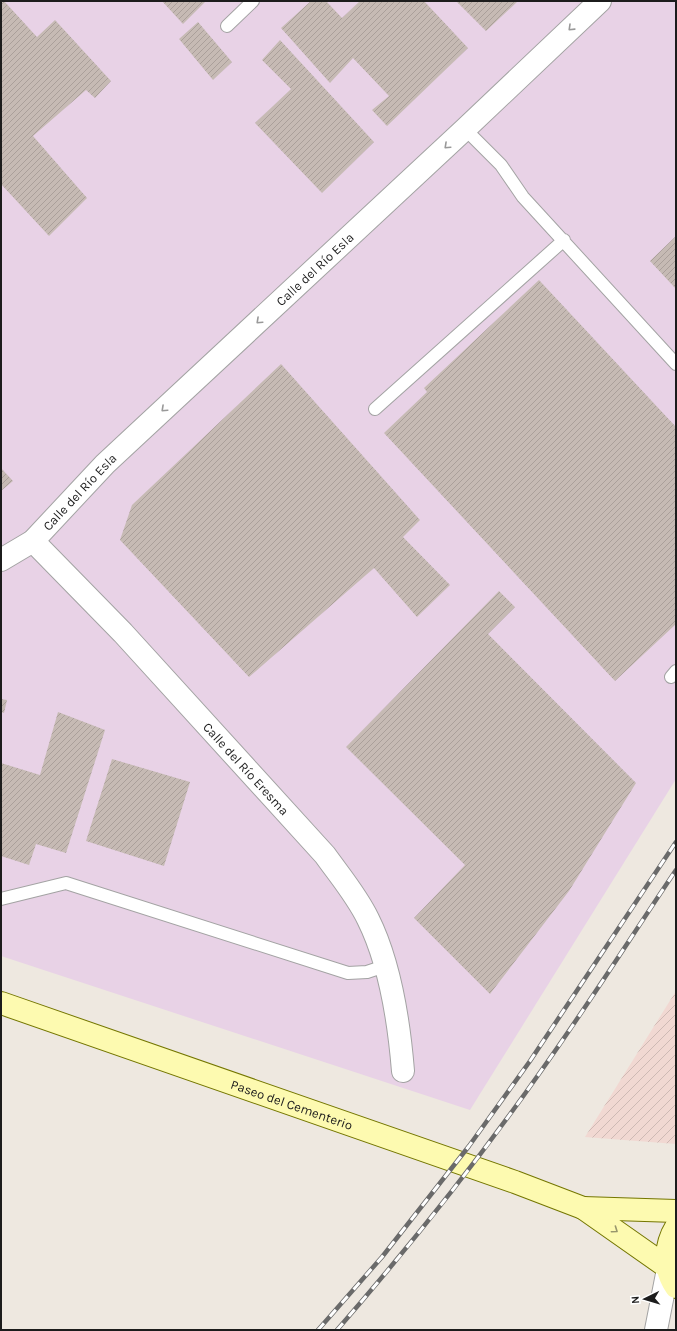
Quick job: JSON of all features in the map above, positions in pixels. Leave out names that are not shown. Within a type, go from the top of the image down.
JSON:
[{"type":"main road","name":"Paseo del Cementerio","points":[[1,1003],[508,1179],[583,1208],[670,1275]]},
{"type":"main road","name":"Paseo del Cementerio","points":[[583,1208],[676,1211]]},
{"type":"main road","points":[[670,1275],[668,1245],[676,1227]]},
{"type":"street","name":"Calle del Río Esla","points":[[33,540],[105,464],[465,129],[600,1]]},
{"type":"street","points":[[1,560],[33,540]]},
{"type":"street","name":"Calle del Río Eresma","points":[[33,540],[123,633],[325,855],[367,918],[377,938],[396,1011],[403,1071]]},
{"type":"street","points":[[656,1329],[670,1275]]},
{"type":"street","points":[[656,1329],[676,1314]]},
{"type":"lane","points":[[227,26],[253,1]]},
{"type":"lane","points":[[465,129],[501,165],[523,197],[676,364]]},
{"type":"lane","points":[[376,409],[564,240]]},
{"type":"lane","points":[[1,899],[66,883],[348,973],[367,972],[385,966]]},
{"type":"shaded area","points":[[1,1],[676,1],[676,779],[470,1110],[1,956]]},
{"type":"shaded area","points":[[676,991],[676,1144],[585,1137]]},
{"type":"building","points":[[1,1],[4,1],[37,37],[55,20],[111,81],[95,98],[86,90],[33,136],[87,198],[49,236],[1,184]]},
{"type":"building","points":[[162,1],[206,1],[183,24]]},
{"type":"building","points":[[311,1],[326,1],[342,18],[360,1],[424,1],[468,48],[387,126],[372,110],[389,96],[353,58],[330,83],[281,28]]},
{"type":"building","points":[[456,1],[518,1],[486,31]]},
{"type":"building","points":[[198,22],[232,62],[213,80],[179,39]]},
{"type":"building","points":[[280,40],[374,142],[322,193],[255,123],[291,89],[262,60]]},
{"type":"building","points":[[676,236],[676,289],[650,261]]},
{"type":"building","points":[[539,280],[676,427],[676,624],[615,681],[384,433],[427,392],[424,388]]},
{"type":"building","points":[[281,364],[420,520],[403,537],[450,585],[417,617],[374,568],[249,677],[120,540],[132,505]]},
{"type":"building","points":[[1,468],[13,481],[1,491]]},
{"type":"building","points":[[499,591],[515,607],[488,634],[636,783],[569,891],[490,994],[414,918],[465,865],[346,747]]},
{"type":"building","points":[[1,699],[7,700],[4,713],[1,712]]},
{"type":"building","points":[[58,712],[105,730],[66,853],[36,844],[29,865],[1,856],[1,763],[40,775]]},
{"type":"building","points":[[112,759],[190,782],[164,866],[86,841]]},
{"type":"railway","points":[[318,1330],[382,1257],[469,1146],[530,1061],[676,842]]},
{"type":"railway","points":[[337,1330],[417,1235],[493,1138],[576,1021],[676,870]]}]
